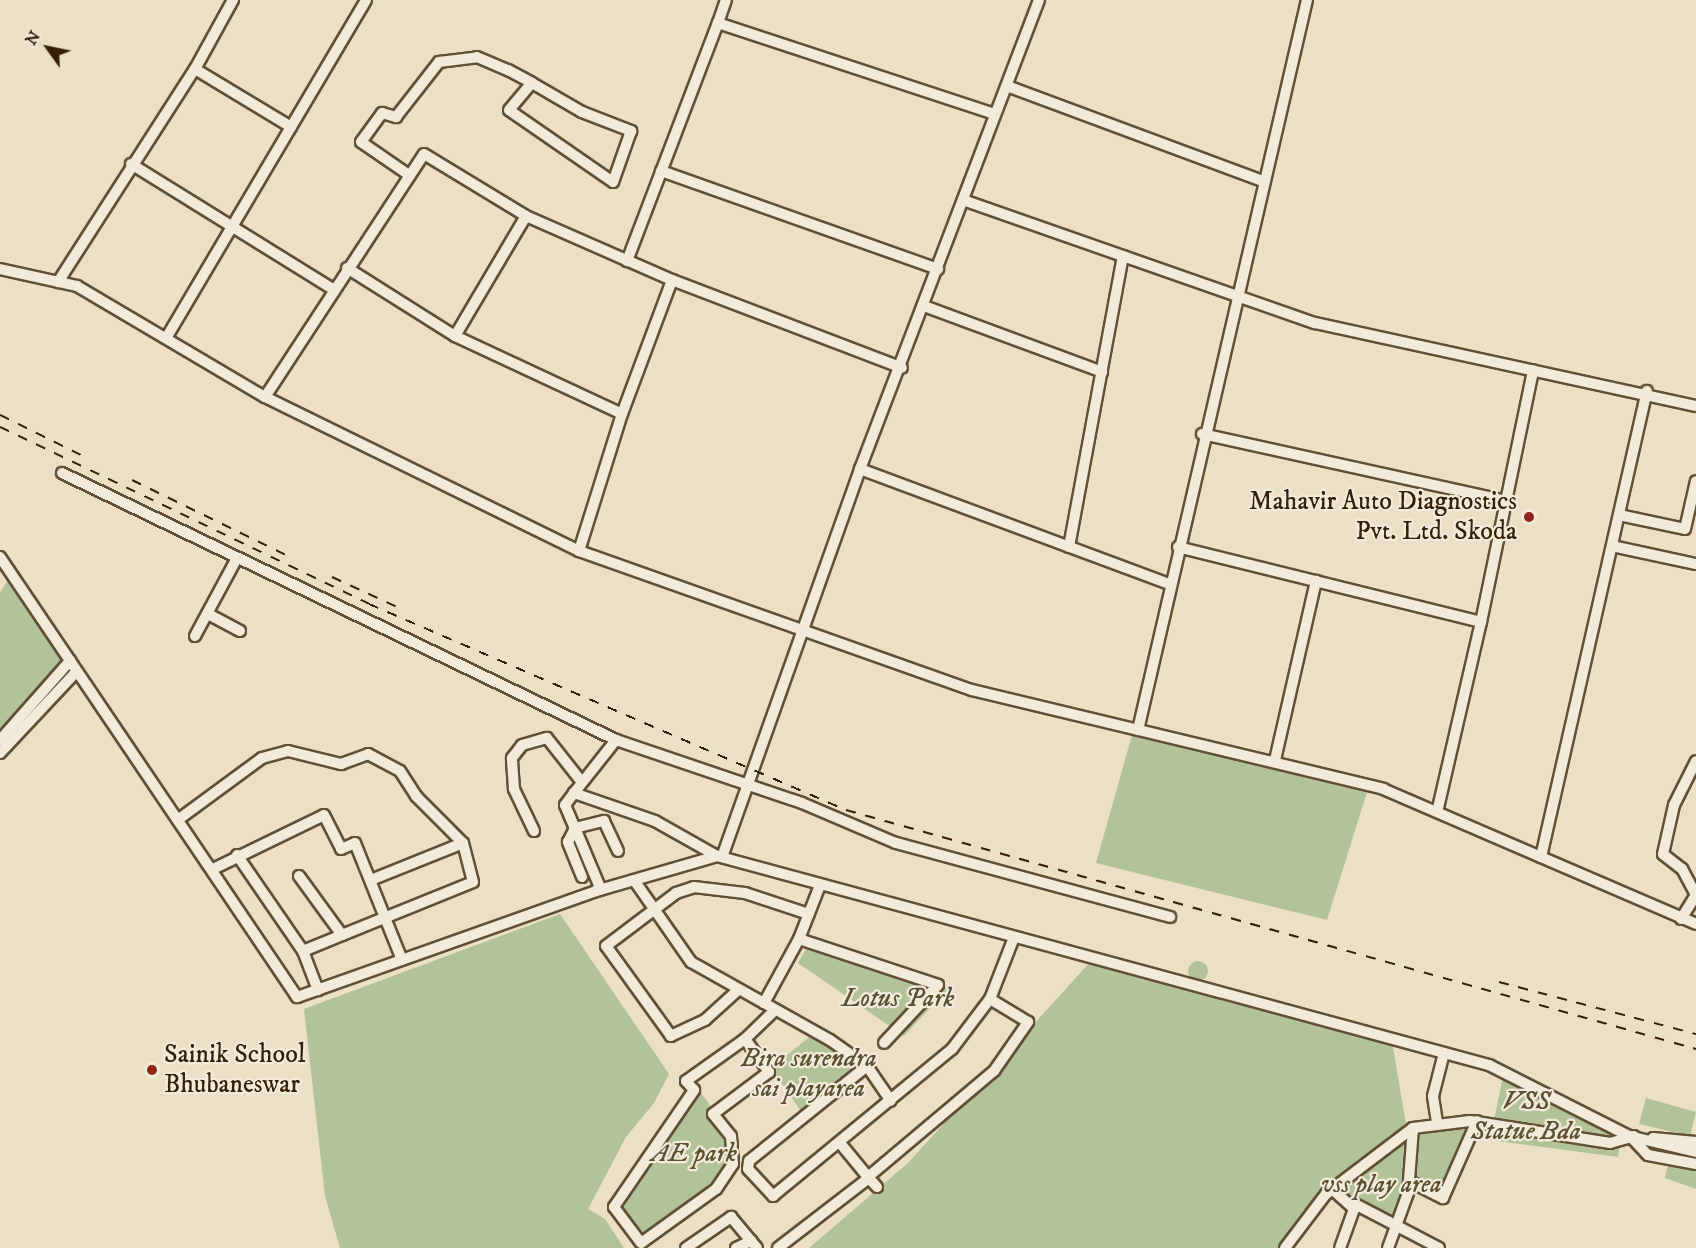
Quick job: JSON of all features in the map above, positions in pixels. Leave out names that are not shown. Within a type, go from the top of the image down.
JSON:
[{"type":"street","points":[[58,282],[131,164],[195,69],[233,0]]},
{"type":"street","points":[[168,335],[366,0]]},
{"type":"street","points":[[627,261],[726,0]]},
{"type":"street","points":[[719,856],[748,788],[800,633],[860,470],[902,368],[994,114],[1007,86],[1039,0]]},
{"type":"street","points":[[1138,730],[1202,434],[1307,0]]},
{"type":"street","points":[[718,23],[994,114]]},
{"type":"street","points":[[409,176],[361,142],[382,113],[396,117],[439,62],[477,57],[532,83],[631,131],[613,182],[509,110],[532,83]]},
{"type":"street","points":[[195,69],[291,127]]},
{"type":"street","points":[[1007,86],[1262,181]]},
{"type":"street","points":[[265,397],[347,268],[424,154],[525,216],[672,280],[902,368]]},
{"type":"street","points":[[131,164],[235,225],[334,290]]},
{"type":"street","points":[[661,171],[938,269]]},
{"type":"street","points":[[963,200],[1315,323],[1533,370],[1647,391],[1696,405]]},
{"type":"street","points":[[455,336],[525,216]]},
{"type":"street","points":[[1069,547],[1123,256]]},
{"type":"street","points":[[347,268],[455,336],[622,414]]},
{"type":"street","points":[[0,269],[77,286],[168,335],[265,397],[579,551],[800,633],[972,690],[1275,760],[1438,808],[1541,857],[1696,924]]},
{"type":"street","points":[[579,551],[622,414],[672,280]]},
{"type":"street","points":[[924,306],[1102,372]]},
{"type":"street","points":[[1438,808],[1481,622],[1533,370]]},
{"type":"street","points":[[1541,857],[1647,391]]},
{"type":"street","points":[[1202,434],[1506,501]]},
{"type":"street","points":[[860,470],[1170,584]]},
{"type":"street","points":[[62,473],[616,740],[748,788],[802,803],[896,843],[1170,917]]},
{"type":"street","points":[[1619,515],[1686,529],[1696,481]]},
{"type":"street","points":[[1612,546],[1696,564]]},
{"type":"street","points":[[1178,548],[1481,622]]},
{"type":"street","points":[[0,557],[213,869],[297,997],[601,890],[719,856]]},
{"type":"street","points":[[195,636],[210,615],[237,558]]},
{"type":"street","points":[[1275,760],[1316,581]]},
{"type":"street","points":[[210,615],[240,631]]},
{"type":"street","points":[[0,740],[70,661]]},
{"type":"street","points":[[0,753],[77,671]]},
{"type":"street","points":[[534,831],[514,789],[512,758],[522,745],[547,738],[581,781]]},
{"type":"street","points":[[601,890],[565,805],[581,781],[616,740]]},
{"type":"street","points":[[179,819],[262,758],[288,751],[341,764],[368,754],[400,771],[416,796],[463,843],[473,882],[383,916],[342,936],[303,951]]},
{"type":"street","points":[[1681,919],[1696,895],[1682,869],[1663,854],[1674,805],[1696,761]]},
{"type":"street","points":[[574,794],[655,821],[719,856],[1013,940],[1489,1065],[1629,1136],[1696,1153]]},
{"type":"street","points":[[607,806],[604,821],[618,850]]},
{"type":"street","points":[[213,869],[237,855],[324,815],[341,849],[355,843],[402,960]]},
{"type":"street","points":[[582,877],[568,842],[575,828],[604,821]]},
{"type":"street","points":[[371,880],[463,843]]},
{"type":"street","points":[[237,855],[303,951],[318,990]]},
{"type":"street","points":[[299,876],[342,936]]},
{"type":"street","points":[[634,880],[653,911],[691,962],[737,991],[764,1003],[867,1066],[891,1101]]},
{"type":"street","points":[[764,1003],[799,939],[819,885]]},
{"type":"street","points":[[737,991],[705,1020],[671,1036],[606,946],[676,893],[717,886],[809,914]]},
{"type":"street","points":[[799,939],[938,985],[884,1043]]},
{"type":"street","points":[[867,1066],[749,1161],[748,1168],[773,1196],[952,1049],[990,999],[1013,940]]},
{"type":"street","points":[[778,1248],[868,1177],[978,1085],[1013,1046],[1029,1022],[990,999]]},
{"type":"street","points":[[746,1039],[769,1072],[713,1114],[731,1136],[733,1164],[716,1189],[641,1243],[614,1207],[694,1090],[686,1081],[746,1039],[775,1010]]},
{"type":"street","points":[[1437,1122],[1433,1096],[1444,1053]]},
{"type":"street","points":[[1285,1248],[1332,1189],[1413,1128],[1437,1122],[1477,1121],[1610,1143],[1629,1136]]},
{"type":"street","points":[[1411,1182],[1443,1198],[1477,1121]]},
{"type":"street","points":[[1388,1248],[1411,1182],[1413,1128]]},
{"type":"street","points":[[1629,1136],[1648,1155],[1696,1153]]},
{"type":"street","points":[[840,1143],[877,1187]]},
{"type":"street","points":[[1332,1189],[1353,1203],[1439,1248]]},
{"type":"street","points":[[1340,1248],[1353,1203]]},
{"type":"street","points":[[686,1248],[730,1217],[754,1244],[736,1248]]},
{"type":"green space","points":[[11,576],[70,666],[0,741],[0,592]]},
{"type":"green space","points":[[1132,735],[1369,786],[1327,920],[1096,863]]},
{"type":"green space","points":[[560,914],[669,1074],[654,1103],[626,1137],[588,1209],[605,1219],[624,1248],[340,1248],[325,1196],[304,1009]]},
{"type":"green space","name":"Lotus Park","points":[[811,940],[880,962],[949,988],[904,1036],[798,963]]},
{"type":"green space","name":"vss play area","points":[[1091,961],[1392,1041],[1407,1130],[1477,1122],[1443,1198],[1411,1182],[1396,1222],[1333,1188],[1284,1248],[809,1248],[908,1163]]},
{"type":"green space","points":[[1198,961],[1205,964],[1208,971],[1205,978],[1198,981],[1191,978],[1188,971],[1191,964]]},
{"type":"green space","name":"Bira surendra sai playarea","points":[[813,1034],[862,1066],[803,1114],[771,1068]]},
{"type":"green space","name":"VSS Statue Bda","points":[[1503,1076],[1621,1136],[1618,1157],[1490,1140]]},
{"type":"green space","name":"AE park","points":[[699,1091],[711,1106],[710,1123],[718,1124],[728,1142],[729,1163],[712,1186],[641,1237],[621,1208]]},
{"type":"green space","points":[[1646,1098],[1696,1112],[1690,1136],[1639,1124]]},
{"type":"green space","points":[[1670,1156],[1696,1163],[1696,1189],[1665,1178]]},
{"type":"railway","points":[[0,415],[81,455]]},
{"type":"railway","points":[[0,427],[369,604],[846,810],[1696,1049]]},
{"type":"railway","points":[[132,480],[286,555]]},
{"type":"railway","points":[[332,577],[397,607]]},
{"type":"railway","points":[[1499,982],[1696,1034]]},
{"type":"place","name":"Mahavir Auto Diagnostics Pvt. Ltd. Skoda","points":[[1529,517]]},
{"type":"place","name":"Sainik School Bhubaneswar","points":[[152,1070]]}]
